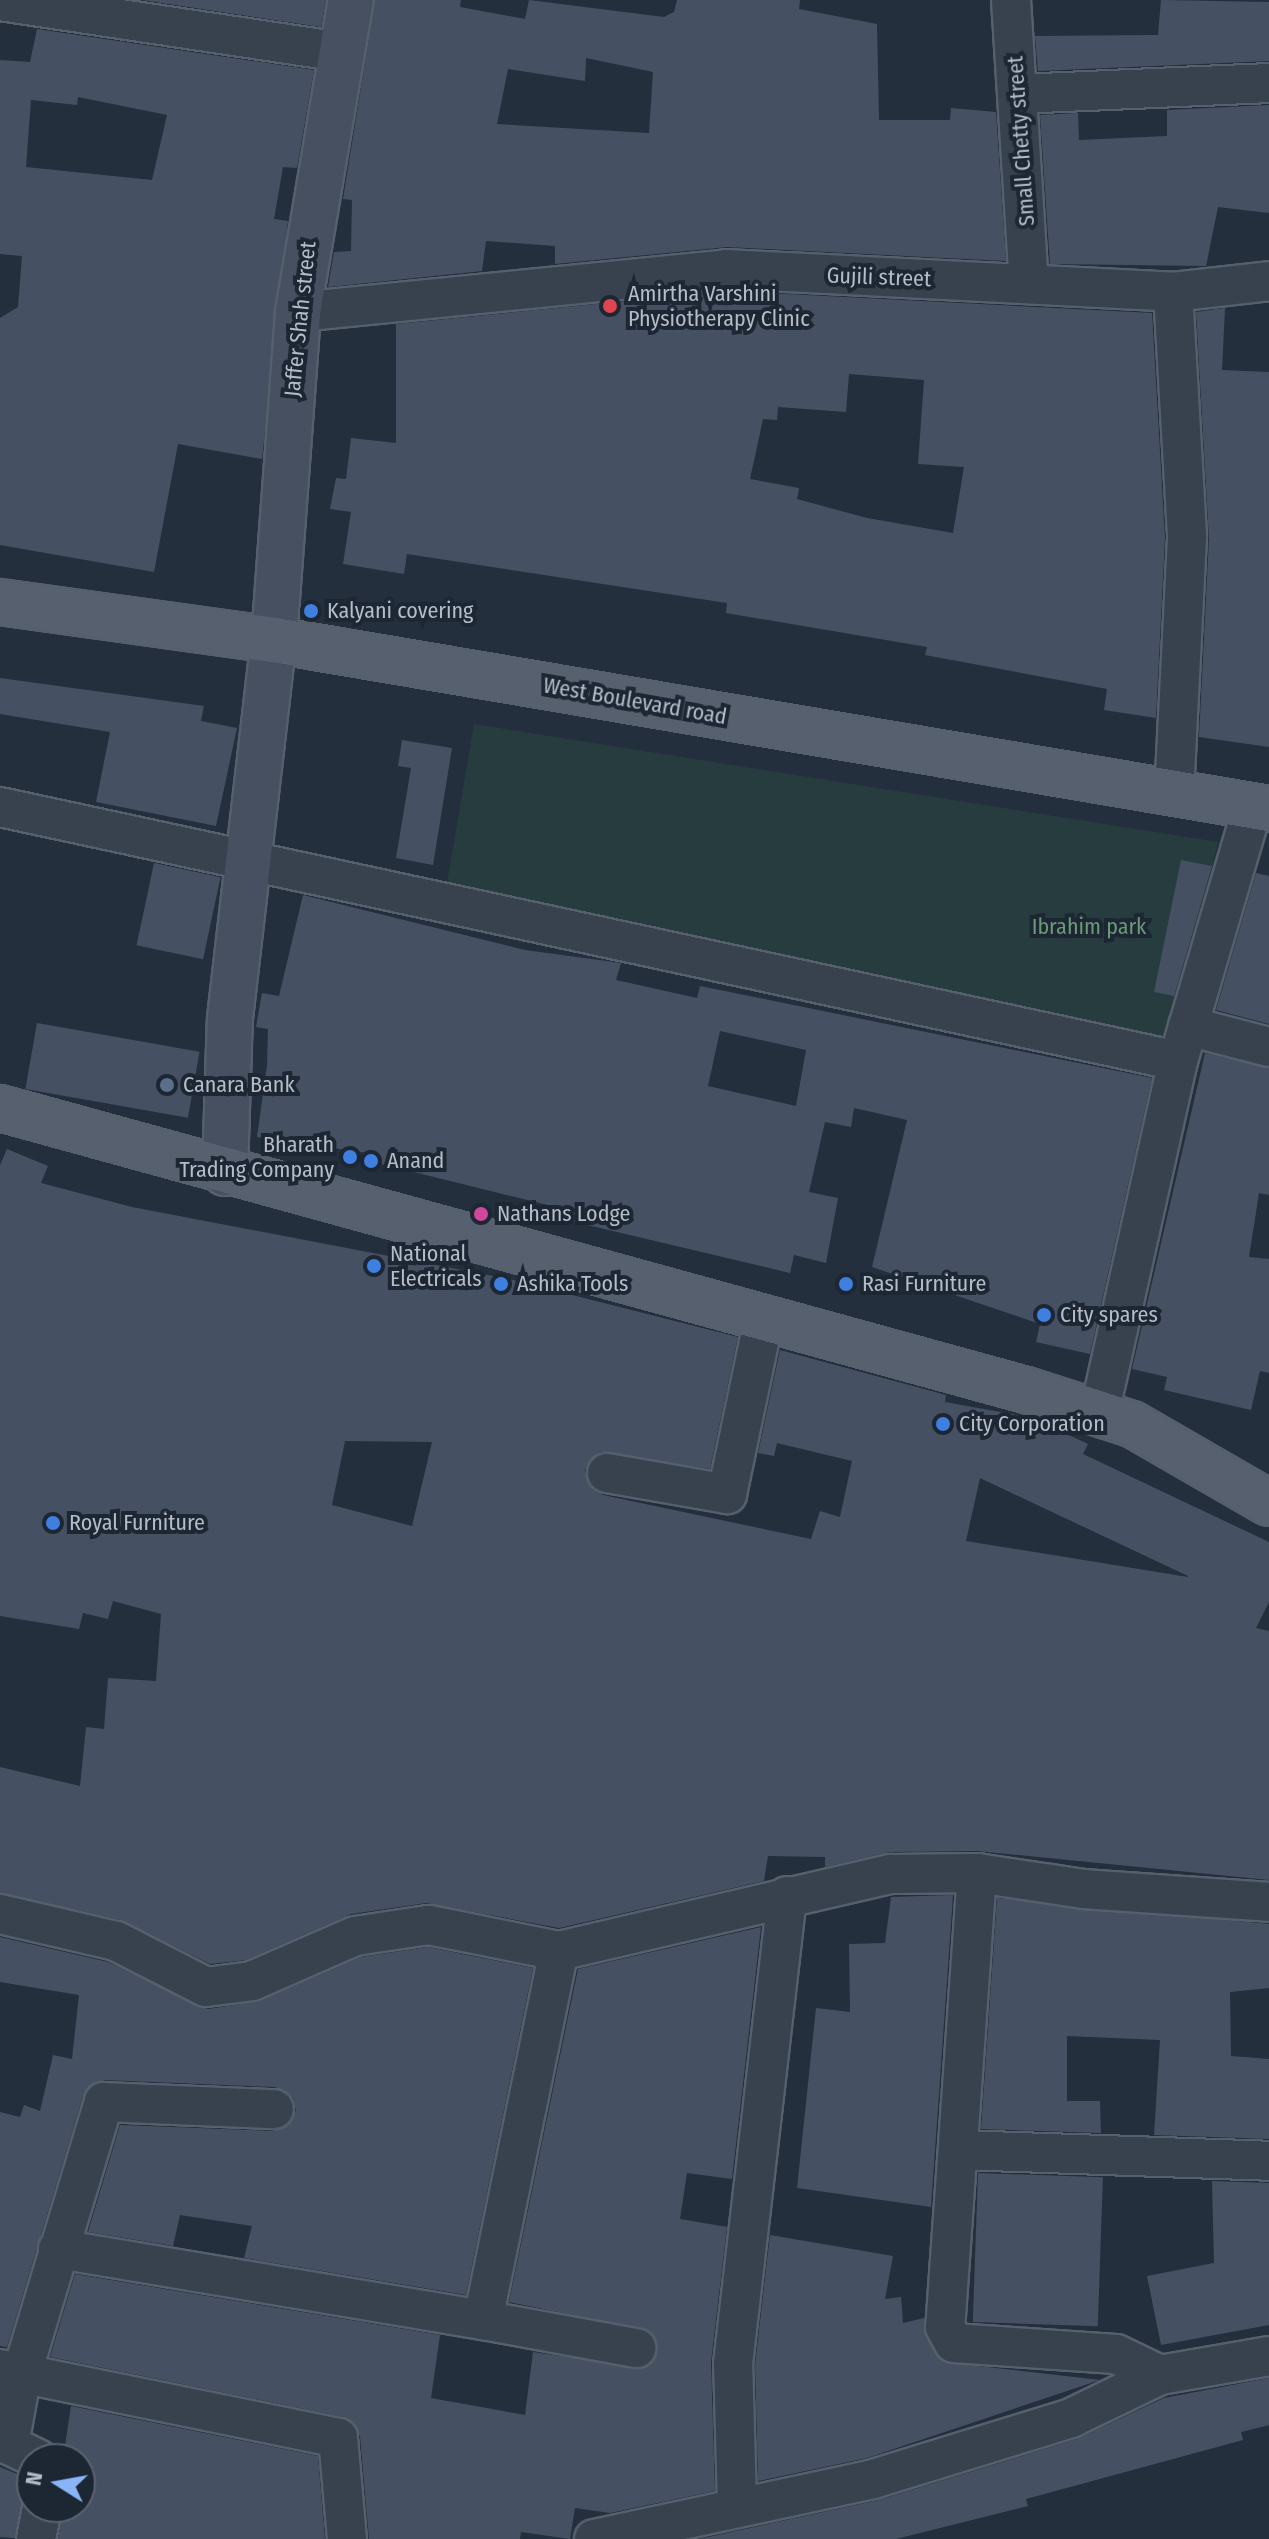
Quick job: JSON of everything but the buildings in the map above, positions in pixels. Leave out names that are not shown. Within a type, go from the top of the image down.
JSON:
[{"type":"main road","name":"West Boulevard road","points":[[0,602],[274,640],[1261,808]]},
{"type":"main road","points":[[0,1108],[1132,1424],[1269,1503]]},
{"type":"street","name":"Jaffer Shah street","points":[[225,1173],[230,1018],[274,640],[298,312],[351,0]]},
{"type":"street","name":"Small Chetty street","points":[[1011,0],[1029,283]]},
{"type":"street","points":[[0,1],[342,52]]},
{"type":"street","points":[[1018,94],[1269,83]]},
{"type":"street","name":"Gujili street","points":[[298,312],[726,269],[1173,292],[1269,281]]},
{"type":"street","points":[[1173,292],[1187,538],[1174,792]]},
{"type":"street","points":[[0,807],[1183,1044],[1269,1047]]},
{"type":"street","points":[[1099,1414],[1183,1044],[1261,808]]},
{"type":"street","points":[[607,1473],[727,1494],[764,1319]]},
{"type":"street","points":[[977,1873],[960,2150],[945,2327],[954,2343],[1116,2354],[1160,2375]]},
{"type":"street","points":[[0,1914],[116,1941],[206,1987],[252,1981],[355,1936],[429,1925],[559,1951],[891,1874],[977,1873],[1084,1889],[1269,1902]]},
{"type":"street","points":[[737,2503],[733,2364],[787,1896]]},
{"type":"street","points":[[483,2320],[559,1951]]},
{"type":"street","points":[[16,2448],[9,2445],[11,2371],[58,2249],[104,2102],[274,2109]]},
{"type":"street","points":[[960,2150],[1269,2161]]},
{"type":"street","points":[[58,2249],[636,2348]]},
{"type":"street","points":[[594,2539],[737,2503],[888,2475],[1071,2418],[1160,2375],[1269,2356]]},
{"type":"street","points":[[11,2371],[338,2438],[347,2539]]},
{"type":"green space","name":"Ibrahim park","points":[[474,724],[1218,842],[1171,1051],[446,889]]},
{"type":"place","name":"Amirtha Varshini Physiotherapy Clinic","points":[[610,306]]},
{"type":"place","name":"Kalyani covering","points":[[311,611]]},
{"type":"place","name":"Canara Bank","points":[[167,1085]]},
{"type":"place","name":"Bharath Trading Company","points":[[350,1157]]},
{"type":"place","name":"Anand","points":[[371,1161]]},
{"type":"place","name":"Nathans Lodge","points":[[481,1214]]},
{"type":"place","name":"National Electricals","points":[[374,1266]]},
{"type":"place","name":"Ashika Tools","points":[[501,1284]]},
{"type":"place","name":"Rasi Furniture","points":[[846,1284]]},
{"type":"place","name":"City spares","points":[[1044,1315]]},
{"type":"place","name":"City Corporation","points":[[943,1424]]},
{"type":"place","name":"Royal Furniture","points":[[53,1523]]}]
